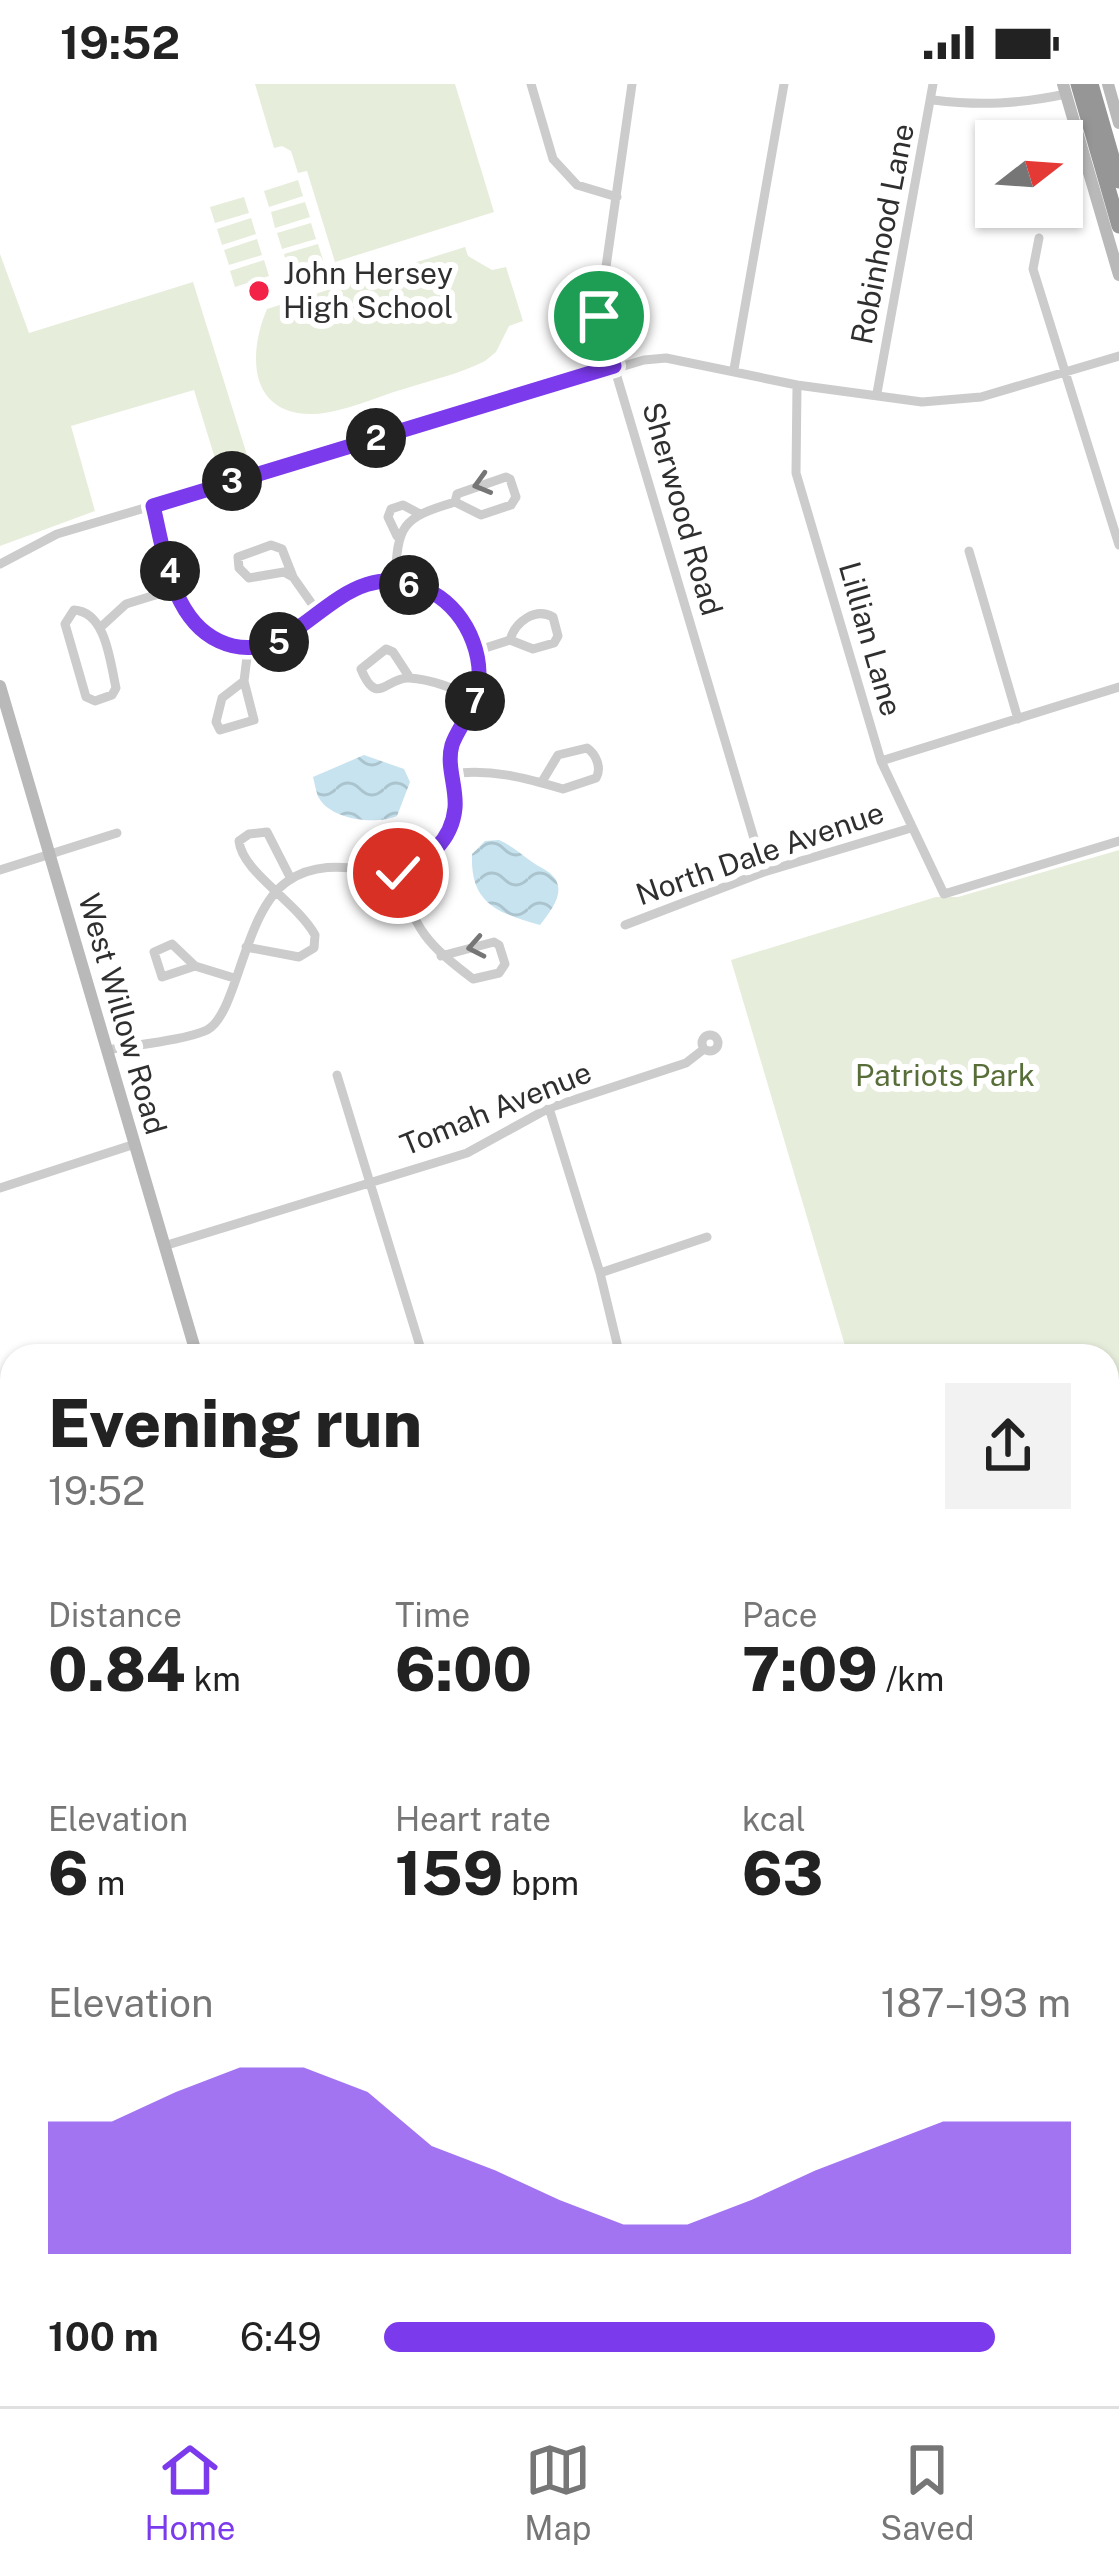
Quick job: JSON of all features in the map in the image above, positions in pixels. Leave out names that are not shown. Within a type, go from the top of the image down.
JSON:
[{"type":"highway","points":[[1090,84],[1119,181]]},
{"type":"highway","points":[[1069,87],[1119,226]]},
{"type":"street","points":[[531,84],[553,159],[577,185],[617,197]]},
{"type":"street","name":"Sherwood Road","points":[[632,84],[599,316],[764,872]]},
{"type":"street","points":[[734,369],[784,84]]},
{"type":"street","name":"Robinhood Lane","points":[[877,394],[933,84]]},
{"type":"street","points":[[1108,84],[1119,123]]},
{"type":"street","points":[[933,100],[982,106],[1023,103],[1069,87],[1119,275]]},
{"type":"street","points":[[1039,238],[1033,268],[1119,545]]},
{"type":"street","points":[[0,564],[57,534],[614,366],[666,358],[797,385],[922,402],[981,398],[1119,356]]},
{"type":"street","name":"Lillian Lane","points":[[797,385],[796,473],[881,761],[944,894],[1119,841]]},
{"type":"street","points":[[397,537],[418,513],[455,502],[481,514],[511,506],[516,497],[506,477],[460,490],[455,502]]},
{"type":"street","points":[[395,580],[397,537],[388,517],[391,509],[403,505],[418,513]]},
{"type":"street","points":[[109,1050],[208,1029],[227,1008],[257,921],[291,879],[309,870],[346,865],[398,873],[426,862],[443,839],[455,808],[452,746],[476,699],[476,651],[460,613],[432,592],[395,580],[369,582],[316,611],[282,641],[248,649],[216,640],[189,616],[175,589],[153,506]]},
{"type":"street","points":[[293,577],[284,572],[249,578],[238,568],[238,557],[278,546],[316,611]]},
{"type":"street","points":[[969,551],[1018,719]]},
{"type":"street","points":[[102,626],[126,604],[175,589]]},
{"type":"street","points":[[74,610],[82,610],[102,626],[116,688],[112,695],[93,701],[86,697],[65,620],[74,610]]},
{"type":"street","points":[[476,651],[510,640],[521,620],[547,613],[553,617],[558,636],[554,643],[526,649],[510,640]]},
{"type":"street","points":[[244,681],[222,698],[216,722],[220,730],[254,720],[244,681],[248,649]]},
{"type":"street","points":[[410,678],[398,657],[386,649],[361,670],[377,689],[410,678],[446,685],[476,699]]},
{"type":"street","points":[[881,761],[1119,687]]},
{"type":"street","name":"West Willow Road","points":[[1,690],[193,1344]]},
{"type":"street","points":[[450,774],[491,771],[523,781],[543,780],[563,789],[592,781],[598,774],[594,754],[587,748],[558,755],[543,780]]},
{"type":"street","name":"North Dale Avenue","points":[[625,925],[764,872],[911,828]]},
{"type":"street","points":[[246,947],[298,957],[314,948],[316,935],[279,889],[242,857],[239,841],[243,836],[267,832],[291,879]]},
{"type":"street","points":[[0,870],[117,833]]},
{"type":"street","points":[[398,873],[410,912],[441,956],[473,979],[499,973],[505,964],[494,942],[441,956]]},
{"type":"street","points":[[195,966],[162,977],[154,952],[172,944],[195,966],[234,978]]},
{"type":"street","name":"Tomah Avenue","points":[[164,1246],[467,1153],[549,1108],[686,1064],[704,1049]]},
{"type":"street","points":[[337,1075],[419,1344]]},
{"type":"street","points":[[549,1108],[617,1344]]},
{"type":"street","points":[[0,1188],[135,1144]]},
{"type":"street","points":[[599,1273],[707,1237]]},
{"type":"green space","points":[[255,84],[455,84],[494,212],[335,262],[307,171],[298,173],[291,151],[274,148]]},
{"type":"green space","points":[[298,180],[303,196],[269,207],[264,191]]},
{"type":"green space","points":[[244,197],[249,213],[215,223],[210,207]]},
{"type":"green space","points":[[305,202],[310,217],[275,228],[271,212]]},
{"type":"green space","points":[[251,218],[256,234],[222,245],[217,229]]},
{"type":"green space","points":[[311,223],[316,239],[282,249],[277,233]]},
{"type":"green space","points":[[257,239],[262,255],[229,265],[224,250]]},
{"type":"green space","points":[[318,244],[323,260],[289,270],[284,254]]},
{"type":"green space","points":[[465,247],[468,256],[492,270],[506,267],[523,321],[509,326],[496,352],[485,361],[324,413],[292,412],[265,393],[256,362],[267,309]]},
{"type":"green space","points":[[0,254],[29,333],[193,282],[247,455],[217,465],[194,390],[71,426],[95,511],[0,546]]},
{"type":"green space","points":[[264,260],[269,276],[235,287],[230,271]]},
{"type":"green space","name":"Patriots Park","points":[[1119,850],[1119,1344],[844,1344],[731,960],[936,897],[958,897]]},
{"type":"water","points":[[364,755],[404,769],[410,782],[397,816],[355,819],[333,811],[318,797],[313,777]]},
{"type":"water","points":[[499,840],[556,880],[558,895],[540,925],[490,904],[476,884],[472,854],[485,841]]},
{"type":"place","name":"John Hersey High School","points":[[259,291]]},
{"type":"route","points":[[398,873],[426,862],[443,839],[455,808],[452,746],[476,699],[478,670],[476,651],[460,613],[432,592],[395,580],[369,582],[316,611],[282,641],[248,649],[216,640],[189,616],[175,589],[153,506],[614,366],[599,316]]}]
